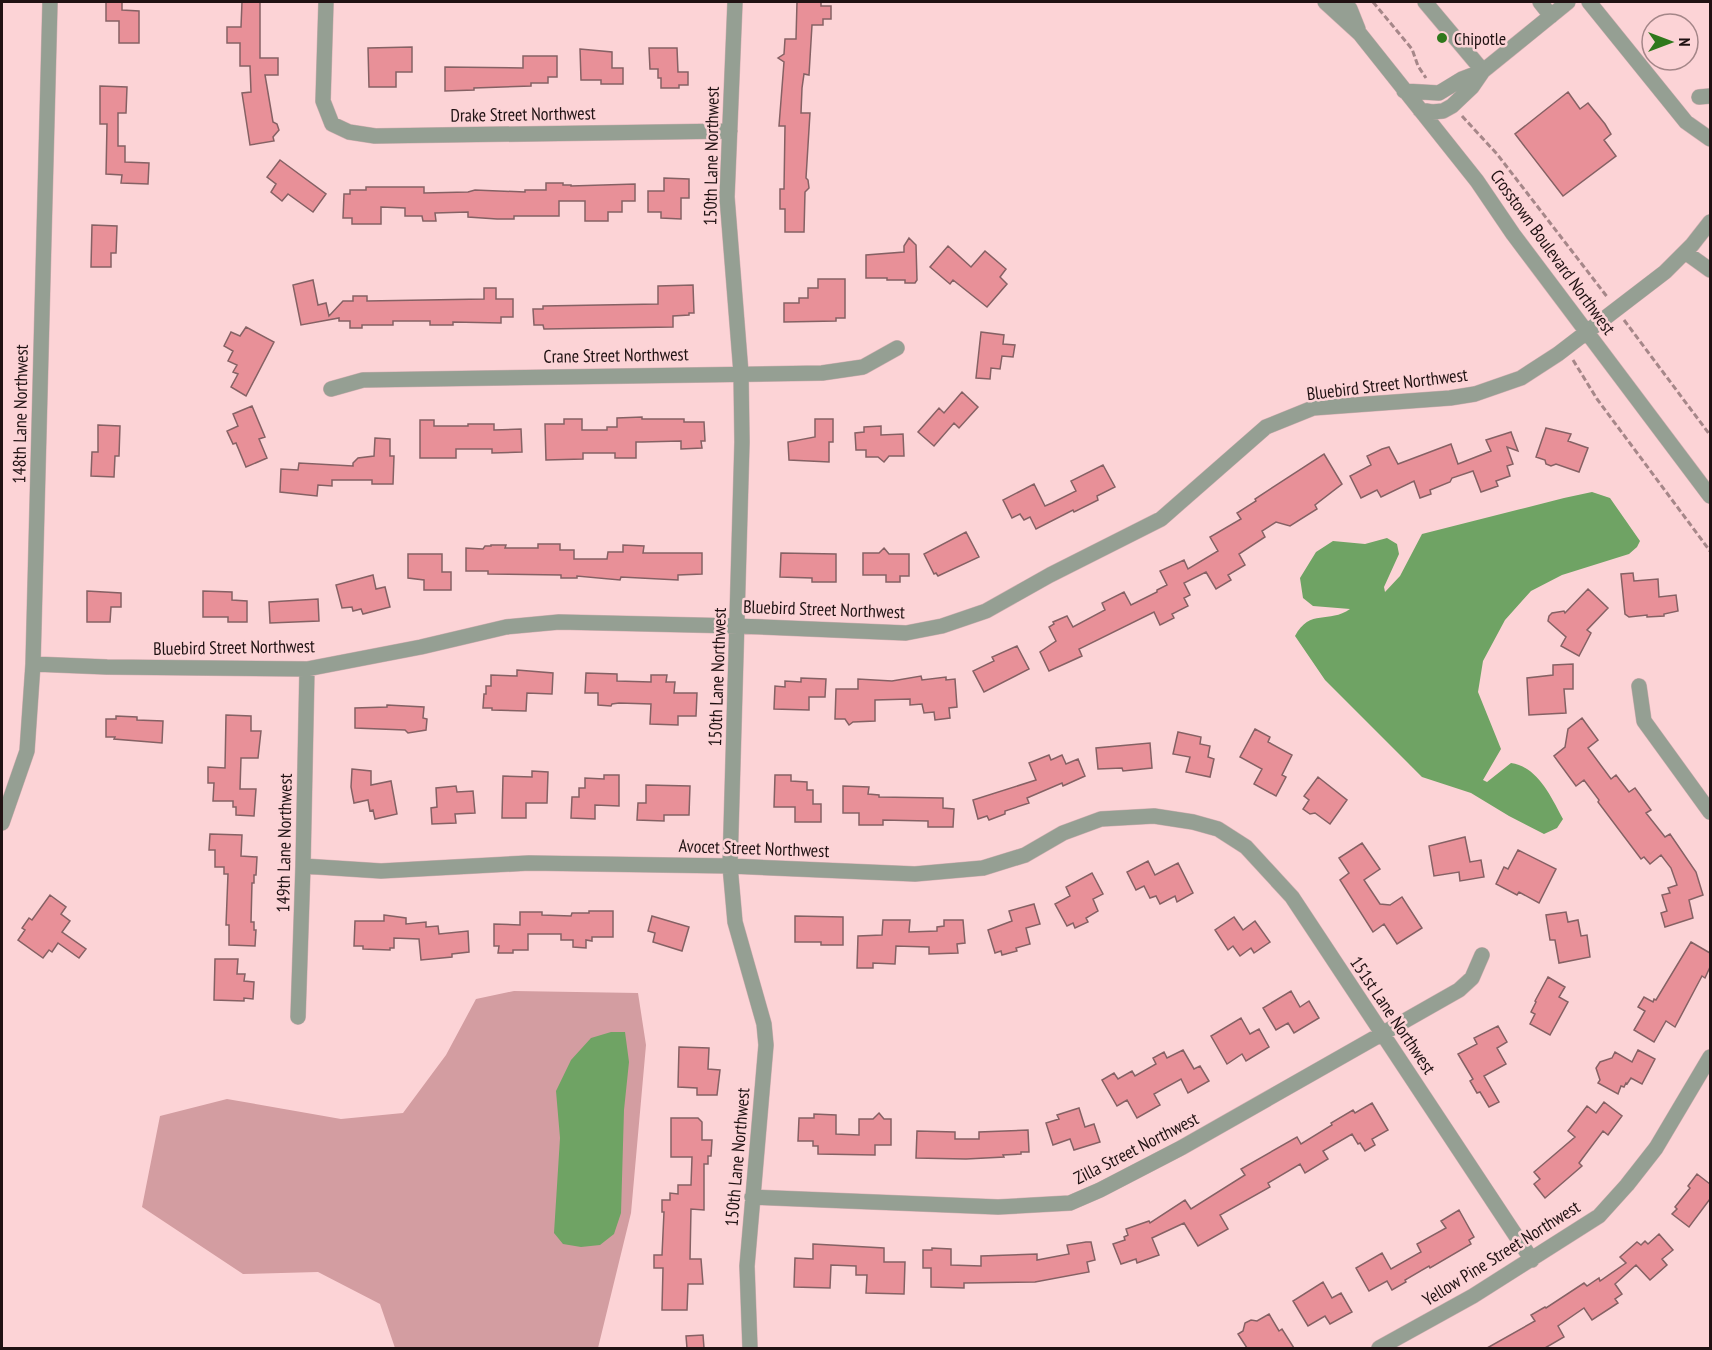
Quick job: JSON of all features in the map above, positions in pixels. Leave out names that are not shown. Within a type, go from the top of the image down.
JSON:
[{"type":"street","name":"148th Lane Northwest","points":[[2,823],[27,752],[33,664],[50,2]]},
{"type":"street","name":"Drake Street Northwest","points":[[326,2],[323,101],[332,124],[349,132],[375,136],[730,131]]},
{"type":"street","name":"150th Lane Northwest","points":[[735,2],[727,197],[741,373],[742,442],[730,866],[735,922],[764,1024],[766,1045],[747,1266],[750,1348]]},
{"type":"street","name":"Crosstown Boulevard Northwest","points":[[1325,2],[1360,34],[1477,181],[1710,496]]},
{"type":"street","name":"Crosstown Boulevard Northwest","points":[[1344,2],[1350,9],[1360,34]]},
{"type":"street","points":[[1425,2],[1483,71]]},
{"type":"street","points":[[1539,2],[1551,16]]},
{"type":"street","points":[[1420,110],[1443,111],[1452,106],[1472,87],[1483,71],[1568,2]]},
{"type":"street","points":[[1589,2],[1686,122],[1710,139]]},
{"type":"street","points":[[1404,91],[1439,93],[1462,79],[1483,71]]},
{"type":"street","name":"Bluebird Street Northwest","points":[[33,664],[307,669],[421,647],[506,627],[559,622],[906,633],[942,626],[986,611],[1050,575],[1161,519],[1266,427],[1313,408],[1450,398],[1475,394],[1521,378],[1566,348],[1665,272],[1710,222]]},
{"type":"street","points":[[1685,252],[1710,270]]},
{"type":"street","name":"Crane Street Northwest","points":[[331,389],[363,380],[822,373],[863,367],[897,348]]},
{"type":"street","name":"149th Lane Northwest","points":[[298,1017],[307,669]]},
{"type":"street","points":[[1639,686],[1644,721],[1710,812]]},
{"type":"street","name":"Avocet Street Northwest","points":[[303,866],[381,871],[529,863],[730,866],[915,874],[984,868],[1025,855],[1064,833],[1101,819],[1154,816],[1193,822]]},
{"type":"street","name":"151st Lane Northwest","points":[[1193,822],[1218,829],[1246,847],[1292,897],[1532,1260]]},
{"type":"street","name":"Zilla Street Northwest","points":[[752,1197],[998,1207],[1070,1203],[1181,1148],[1459,990],[1472,978],[1482,955]]},
{"type":"street","name":"Yellow Pine Street Northwest","points":[[1379,1348],[1473,1296],[1599,1216],[1656,1148],[1710,1057]]},
{"type":"path","points":[[1373,2],[1412,49],[1418,66],[1430,82]]},
{"type":"path","points":[[1457,111],[1497,154],[1606,296]]},
{"type":"path","points":[[1626,323],[1710,435]]},
{"type":"path","points":[[1566,348],[1597,399],[1710,551]]},
{"type":"shaded area","points":[[1592,492],[1610,498],[1640,541],[1637,547],[1629,554],[1562,575],[1531,591],[1505,620],[1483,661],[1478,692],[1501,749],[1483,780],[1487,782],[1511,763],[1529,770],[1543,784],[1563,819],[1557,828],[1544,834],[1471,793],[1422,777],[1325,680],[1295,636],[1301,627],[1313,619],[1335,616],[1350,609],[1313,606],[1303,598],[1300,578],[1316,552],[1333,541],[1365,544],[1387,538],[1397,544],[1399,554],[1384,587],[1385,592],[1400,576],[1422,534]]},
{"type":"shaded area","points":[[514,991],[638,993],[646,1045],[631,1213],[598,1348],[395,1348],[380,1304],[318,1272],[243,1274],[142,1207],[160,1116],[227,1099],[341,1119],[403,1113],[446,1055],[476,999]]},
{"type":"shaded area","points":[[611,1032],[625,1032],[629,1062],[624,1110],[621,1213],[614,1234],[600,1245],[581,1247],[563,1244],[554,1233],[560,1138],[556,1091],[571,1060],[591,1038]]},
{"type":"building","points":[[106,2],[122,2],[122,10],[139,11],[139,43],[119,43],[119,21],[106,21]]},
{"type":"building","points":[[242,2],[260,2],[260,58],[278,58],[278,75],[265,75],[273,122],[277,124],[279,130],[273,137],[274,141],[250,145],[242,93],[251,92],[250,66],[240,66],[240,43],[227,43],[227,27],[241,27]]},
{"type":"building","points":[[797,2],[821,2],[821,6],[831,6],[831,19],[823,19],[823,25],[812,25],[809,75],[804,74],[802,88],[801,113],[810,113],[806,178],[809,188],[805,192],[804,232],[785,232],[785,209],[780,209],[780,189],[784,189],[785,126],[779,126],[784,62],[778,58],[784,54],[785,39],[796,39]]},
{"type":"building","points":[[412,47],[412,72],[396,72],[396,87],[369,87],[368,48]]},
{"type":"building","points":[[649,48],[677,48],[678,72],[688,72],[688,85],[679,85],[679,88],[661,88],[658,69],[650,69]]},
{"type":"building","points":[[580,49],[612,52],[612,68],[623,68],[623,84],[601,84],[601,80],[581,80]]},
{"type":"building","points":[[523,56],[557,56],[557,77],[548,77],[548,83],[531,83],[531,86],[445,91],[445,67],[523,68]]},
{"type":"building","points":[[100,86],[127,87],[126,113],[118,113],[118,146],[125,146],[125,162],[149,163],[148,184],[121,183],[122,175],[106,174],[107,124],[100,124]]},
{"type":"building","points":[[1568,92],[1580,109],[1588,103],[1605,124],[1611,134],[1604,140],[1616,156],[1563,196],[1515,134]]},
{"type":"building","points":[[280,160],[326,194],[313,212],[288,194],[282,201],[271,192],[276,184],[267,177]]},
{"type":"building","points":[[664,178],[689,179],[689,198],[681,198],[681,219],[661,218],[661,212],[648,212],[648,191],[664,191]]},
{"type":"building","points":[[546,183],[563,183],[563,185],[571,186],[635,184],[635,201],[622,201],[622,212],[608,212],[608,221],[585,221],[585,201],[559,201],[559,216],[514,216],[514,219],[497,219],[468,217],[468,212],[435,213],[436,221],[423,221],[422,216],[405,216],[405,208],[381,207],[381,224],[352,224],[352,218],[343,218],[344,194],[350,194],[350,190],[366,190],[366,187],[424,187],[424,193],[475,190],[525,192],[525,190],[546,190]]},
{"type":"building","points":[[92,225],[117,226],[116,253],[111,253],[111,267],[91,267]]},
{"type":"building","points":[[909,238],[916,245],[917,280],[915,283],[905,283],[905,280],[887,280],[887,278],[866,278],[866,255],[904,252],[904,246]]},
{"type":"building","points":[[948,246],[971,267],[985,251],[1006,269],[1000,277],[1007,284],[987,307],[953,280],[950,284],[930,267]]},
{"type":"building","points":[[818,279],[845,279],[845,318],[836,318],[836,321],[784,322],[784,303],[799,303],[799,298],[808,298],[808,288],[818,288]]},
{"type":"building","points":[[313,280],[318,305],[326,303],[329,316],[343,301],[353,301],[353,296],[367,296],[367,301],[484,299],[484,288],[496,288],[496,299],[513,299],[513,317],[501,317],[501,323],[453,322],[453,325],[430,325],[430,321],[393,321],[393,325],[362,325],[362,328],[350,328],[350,321],[339,321],[339,318],[301,325],[293,285]]},
{"type":"building","points":[[693,285],[694,313],[673,316],[673,327],[544,329],[543,325],[534,325],[533,309],[543,309],[543,306],[658,304],[658,286]]},
{"type":"building","points":[[246,327],[274,342],[246,396],[231,387],[238,374],[233,372],[237,365],[228,361],[233,351],[224,346],[231,332],[240,336]]},
{"type":"building","points":[[981,332],[1004,335],[1003,344],[1015,345],[1013,357],[1002,356],[1000,369],[991,368],[990,379],[976,378]]},
{"type":"building","points":[[962,392],[978,407],[959,428],[954,423],[934,446],[918,432],[939,408],[944,413]]},
{"type":"building","points":[[252,406],[265,437],[259,439],[267,458],[246,467],[236,443],[233,444],[227,431],[238,426],[233,414]]},
{"type":"building","points":[[642,417],[642,419],[684,419],[684,422],[704,422],[705,441],[701,441],[702,448],[681,449],[681,441],[636,442],[636,458],[615,458],[615,453],[583,453],[583,459],[546,460],[545,424],[564,424],[564,419],[582,419],[582,430],[607,430],[607,427],[617,427],[617,418]]},
{"type":"building","points":[[815,419],[833,419],[833,442],[829,442],[829,462],[789,460],[788,442],[815,437]]},
{"type":"building","points":[[420,420],[434,420],[434,426],[494,424],[494,430],[521,429],[522,452],[492,453],[492,449],[456,449],[456,458],[420,458]]},
{"type":"building","points":[[98,425],[120,426],[119,456],[115,456],[114,477],[91,476],[92,452],[98,452]]},
{"type":"building","points":[[881,426],[881,435],[903,434],[904,456],[889,456],[884,462],[878,457],[866,457],[866,450],[856,450],[855,433],[864,432],[864,427]]},
{"type":"building","points":[[1546,428],[1571,434],[1568,441],[1588,448],[1579,472],[1556,464],[1551,466],[1546,464],[1545,460],[1536,457]]},
{"type":"building","points":[[1511,432],[1518,451],[1507,447],[1513,464],[1507,466],[1510,476],[1496,481],[1498,486],[1481,492],[1473,471],[1452,478],[1450,482],[1430,490],[1431,494],[1420,498],[1414,481],[1381,497],[1377,490],[1361,498],[1350,476],[1371,465],[1367,456],[1389,447],[1398,464],[1451,444],[1458,464],[1491,451],[1486,440]]},
{"type":"building","points":[[375,438],[390,439],[390,456],[394,456],[393,484],[372,484],[372,480],[332,480],[332,486],[318,485],[317,496],[280,492],[281,469],[298,470],[299,463],[353,466],[358,458],[374,456]]},
{"type":"building","points":[[1324,454],[1342,484],[1315,505],[1317,509],[1290,526],[1276,522],[1262,531],[1265,537],[1239,554],[1245,565],[1228,575],[1231,580],[1216,589],[1206,572],[1184,583],[1190,595],[1184,598],[1188,606],[1172,614],[1174,618],[1160,625],[1154,612],[1079,649],[1082,656],[1049,671],[1040,652],[1056,641],[1049,627],[1054,624],[1053,622],[1067,616],[1073,627],[1105,610],[1102,603],[1124,592],[1131,605],[1157,592],[1167,585],[1160,571],[1184,560],[1188,569],[1218,551],[1210,537],[1241,519],[1237,513],[1256,501],[1255,499]]},
{"type":"building","points":[[1103,465],[1115,487],[1097,496],[1098,500],[1036,529],[1030,517],[1024,520],[1020,514],[1012,518],[1003,500],[1034,484],[1045,506],[1076,491],[1071,481]]},
{"type":"building","points":[[966,532],[979,557],[938,576],[934,574],[924,554]]},
{"type":"building","points":[[538,544],[560,544],[560,550],[574,550],[574,559],[607,559],[608,552],[623,552],[623,545],[644,546],[643,553],[702,553],[702,574],[678,575],[678,580],[621,577],[620,580],[466,571],[466,548],[483,549],[485,546],[506,545],[505,548],[538,548]]},
{"type":"building","points":[[884,548],[889,554],[909,554],[909,576],[900,576],[900,582],[886,582],[886,575],[863,575],[863,553],[879,553]]},
{"type":"building","points":[[781,553],[836,554],[836,582],[812,582],[812,578],[780,577]]},
{"type":"building","points":[[408,554],[442,554],[442,572],[451,572],[451,590],[424,590],[424,580],[408,578]]},
{"type":"building","points":[[1633,573],[1634,581],[1658,579],[1659,597],[1676,595],[1678,611],[1664,614],[1664,616],[1647,617],[1647,615],[1629,617],[1625,614],[1621,574]]},
{"type":"building","points":[[373,575],[376,589],[385,587],[390,607],[363,614],[361,609],[353,611],[352,607],[342,608],[336,585]]},
{"type":"building","points":[[1588,589],[1608,608],[1587,630],[1591,633],[1579,656],[1561,646],[1566,637],[1548,621],[1552,613],[1564,611],[1565,613]]},
{"type":"building","points":[[87,591],[121,593],[121,607],[111,607],[110,622],[87,622]]},
{"type":"building","points":[[203,591],[232,592],[232,600],[247,601],[247,622],[228,622],[228,617],[203,617]]},
{"type":"building","points":[[318,599],[319,621],[270,623],[269,602]]},
{"type":"building","points":[[1017,646],[1029,669],[984,692],[973,671],[994,661],[992,657]]},
{"type":"building","points":[[1573,664],[1573,689],[1564,689],[1566,713],[1529,715],[1527,678],[1553,675],[1553,665]]},
{"type":"building","points":[[517,670],[553,673],[552,694],[527,693],[526,711],[483,708],[486,686],[491,686],[491,675],[517,676]]},
{"type":"building","points":[[586,673],[617,674],[617,681],[651,682],[651,675],[667,675],[666,682],[675,682],[674,693],[697,693],[696,716],[678,716],[678,725],[650,724],[651,704],[598,705],[598,693],[585,693]]},
{"type":"building","points":[[921,676],[922,680],[946,677],[946,680],[955,679],[957,707],[949,708],[950,718],[935,720],[934,712],[924,713],[922,704],[910,705],[910,699],[875,700],[875,721],[853,722],[849,725],[845,719],[835,719],[836,689],[858,689],[858,679],[892,681]]},
{"type":"building","points":[[801,678],[826,679],[825,697],[809,697],[809,710],[774,709],[775,686],[785,687],[785,681],[801,682]]},
{"type":"building","points":[[387,705],[424,707],[423,718],[427,719],[426,730],[408,733],[405,730],[355,728],[355,708],[387,707]]},
{"type":"building","points":[[226,715],[251,716],[251,731],[261,731],[258,758],[241,758],[240,789],[256,789],[254,816],[236,815],[233,801],[213,801],[214,783],[208,783],[208,767],[225,768]]},
{"type":"building","points":[[116,716],[163,721],[162,743],[106,737],[106,719],[116,719]]},
{"type":"building","points":[[1582,718],[1598,740],[1588,748],[1611,779],[1616,775],[1629,792],[1635,788],[1651,810],[1646,813],[1665,837],[1670,834],[1696,872],[1703,895],[1689,900],[1693,918],[1665,927],[1661,913],[1667,911],[1662,895],[1670,893],[1668,888],[1677,885],[1671,868],[1661,855],[1650,864],[1644,857],[1641,859],[1584,780],[1576,786],[1554,756],[1565,747],[1568,729]]},
{"type":"building","points":[[1255,729],[1270,737],[1268,742],[1292,755],[1282,775],[1286,777],[1276,796],[1254,784],[1262,769],[1240,757]]},
{"type":"building","points":[[1178,732],[1201,737],[1200,744],[1210,746],[1208,757],[1214,759],[1210,777],[1186,772],[1190,757],[1173,754]]},
{"type":"building","points":[[1150,743],[1152,768],[1123,771],[1122,768],[1098,769],[1096,748]]},
{"type":"building","points":[[1049,755],[1051,760],[1062,755],[1066,764],[1078,759],[1085,776],[1027,798],[1029,803],[1005,811],[1005,814],[989,820],[987,816],[978,819],[973,800],[1036,780],[1029,763]]},
{"type":"building","points":[[352,769],[371,771],[371,785],[391,781],[397,814],[375,819],[373,810],[370,811],[368,800],[354,803],[351,787]]},
{"type":"building","points":[[532,771],[548,772],[547,803],[526,803],[526,818],[502,818],[503,776],[532,777]]},
{"type":"building","points":[[604,775],[619,775],[619,806],[595,805],[595,819],[571,818],[572,797],[579,797],[579,788],[585,788],[585,778],[604,779]]},
{"type":"building","points":[[775,775],[791,775],[791,781],[807,782],[807,790],[813,790],[813,804],[821,804],[821,822],[795,822],[795,807],[774,807]]},
{"type":"building","points":[[1318,777],[1347,800],[1330,824],[1315,813],[1310,814],[1303,809],[1309,800],[1304,796]]},
{"type":"building","points":[[646,785],[690,786],[689,815],[664,815],[664,821],[637,820],[638,803],[646,803]]},
{"type":"building","points":[[456,786],[457,792],[473,791],[475,813],[455,814],[456,823],[432,824],[431,808],[437,807],[436,788]]},
{"type":"building","points":[[843,786],[869,787],[868,794],[879,795],[879,797],[943,798],[943,808],[954,809],[953,827],[928,827],[928,821],[883,820],[883,825],[859,825],[859,813],[843,813]]},
{"type":"building","points":[[210,834],[242,835],[241,856],[257,857],[256,875],[252,883],[251,922],[254,922],[254,930],[256,930],[255,946],[229,945],[229,925],[226,925],[228,874],[224,874],[224,867],[215,867],[215,850],[209,850]]},
{"type":"building","points":[[1465,837],[1470,862],[1481,860],[1484,877],[1460,881],[1459,872],[1434,876],[1429,846]]},
{"type":"building","points":[[1362,843],[1380,869],[1364,880],[1380,904],[1390,905],[1402,897],[1422,928],[1397,944],[1384,924],[1373,932],[1340,880],[1349,873],[1339,858]]},
{"type":"building","points":[[1518,850],[1556,869],[1539,903],[1519,892],[1517,895],[1496,884],[1504,867],[1508,869]]},
{"type":"building","points":[[1148,861],[1155,875],[1178,863],[1193,893],[1177,902],[1175,896],[1160,904],[1156,896],[1150,898],[1144,886],[1136,890],[1127,872]]},
{"type":"building","points":[[1092,873],[1103,894],[1093,899],[1098,911],[1086,918],[1088,922],[1075,928],[1073,923],[1067,926],[1055,904],[1070,896],[1066,887]]},
{"type":"building","points":[[50,895],[66,907],[61,914],[70,921],[62,932],[86,949],[79,958],[58,943],[52,952],[49,950],[43,958],[18,940],[29,918],[32,920]]},
{"type":"building","points":[[1034,904],[1040,924],[1026,928],[1030,944],[1002,955],[1001,951],[995,953],[988,930],[1012,921],[1009,911]]},
{"type":"building","points":[[589,911],[613,911],[613,937],[592,937],[592,941],[586,940],[586,948],[573,947],[573,940],[561,940],[561,934],[528,934],[528,950],[498,953],[499,946],[494,946],[494,924],[520,925],[520,912],[571,916],[572,913],[589,913]]},
{"type":"building","points":[[1566,912],[1568,922],[1578,920],[1581,936],[1587,935],[1590,957],[1559,963],[1555,940],[1550,940],[1546,915]]},
{"type":"building","points":[[384,915],[406,918],[406,924],[426,922],[426,927],[438,926],[439,934],[468,931],[469,952],[452,954],[452,957],[421,960],[419,939],[394,938],[394,948],[390,950],[363,949],[363,946],[354,946],[355,921],[384,921]]},
{"type":"building","points":[[652,916],[689,927],[682,951],[653,942],[655,933],[648,931]]},
{"type":"building","points":[[795,916],[843,917],[843,945],[795,942]]},
{"type":"building","points":[[1234,917],[1243,930],[1255,921],[1270,942],[1254,953],[1251,948],[1240,956],[1233,946],[1228,950],[1215,930]]},
{"type":"building","points":[[883,920],[910,920],[909,932],[937,931],[937,927],[944,926],[944,920],[963,920],[965,943],[957,944],[958,953],[929,954],[929,947],[896,946],[895,964],[873,963],[873,968],[857,968],[858,936],[882,935]]},
{"type":"building","points":[[1691,942],[1710,953],[1710,967],[1705,978],[1702,976],[1675,1027],[1666,1021],[1654,1042],[1634,1030],[1645,1011],[1638,1007],[1644,997],[1653,1002],[1654,999],[1656,1000]]},
{"type":"building","points":[[215,959],[238,959],[237,974],[245,974],[244,981],[254,982],[253,999],[214,1000]]},
{"type":"building","points":[[1548,977],[1565,987],[1559,997],[1568,1002],[1550,1035],[1530,1024],[1535,1014],[1531,1012],[1535,1001]]},
{"type":"building","points":[[1291,991],[1300,1007],[1309,1001],[1319,1018],[1294,1033],[1288,1023],[1276,1030],[1263,1008]]},
{"type":"building","points":[[1241,1018],[1250,1034],[1259,1029],[1269,1047],[1246,1061],[1242,1054],[1227,1064],[1211,1036]]},
{"type":"building","points":[[1498,1026],[1507,1042],[1497,1048],[1506,1064],[1484,1076],[1499,1102],[1489,1107],[1480,1092],[1477,1093],[1470,1081],[1473,1079],[1458,1054],[1477,1044],[1474,1038]]},
{"type":"building","points":[[679,1047],[709,1048],[708,1069],[720,1070],[717,1095],[697,1095],[697,1088],[678,1087]]},
{"type":"building","points":[[1183,1050],[1194,1069],[1200,1066],[1209,1081],[1188,1093],[1181,1079],[1154,1094],[1160,1105],[1137,1118],[1127,1100],[1117,1106],[1102,1080],[1114,1073],[1118,1079],[1132,1071],[1135,1076],[1156,1064],[1153,1058],[1164,1052],[1167,1058]]},
{"type":"building","points":[[1638,1050],[1655,1059],[1642,1084],[1631,1078],[1624,1087],[1621,1086],[1618,1094],[1598,1083],[1600,1080],[1596,1068],[1600,1062],[1612,1058],[1615,1052],[1632,1062]]},
{"type":"building","points":[[1604,1102],[1622,1116],[1608,1135],[1603,1131],[1579,1163],[1582,1166],[1545,1198],[1534,1184],[1540,1179],[1534,1172],[1575,1137],[1568,1131],[1587,1106],[1596,1113]]},
{"type":"building","points":[[1372,1103],[1388,1130],[1372,1139],[1375,1145],[1365,1151],[1352,1134],[1323,1151],[1328,1159],[1305,1173],[1300,1164],[1268,1183],[1270,1187],[1220,1215],[1228,1229],[1198,1246],[1184,1223],[1152,1238],[1159,1255],[1137,1263],[1136,1259],[1121,1264],[1113,1244],[1125,1240],[1124,1237],[1128,1235],[1126,1229],[1149,1221],[1150,1223],[1185,1200],[1191,1209],[1245,1175],[1241,1169],[1297,1137],[1301,1144],[1353,1110],[1355,1113]]},
{"type":"building","points":[[1079,1108],[1085,1127],[1094,1124],[1100,1142],[1074,1150],[1070,1139],[1053,1145],[1046,1123],[1059,1119],[1057,1115]]},
{"type":"building","points":[[879,1113],[884,1119],[891,1119],[891,1145],[875,1145],[875,1155],[818,1154],[818,1146],[813,1146],[813,1141],[798,1141],[799,1118],[814,1118],[814,1114],[836,1115],[836,1134],[859,1135],[859,1119],[873,1119]]},
{"type":"building","points":[[671,1118],[698,1118],[702,1122],[702,1140],[712,1140],[711,1156],[708,1156],[708,1164],[704,1164],[704,1210],[691,1209],[690,1259],[701,1259],[703,1284],[688,1284],[687,1310],[662,1310],[663,1268],[654,1268],[654,1255],[662,1255],[664,1212],[662,1212],[662,1200],[670,1200],[670,1193],[678,1194],[678,1185],[691,1185],[692,1157],[671,1157]]},
{"type":"building","points":[[1028,1130],[1029,1152],[1021,1152],[1021,1154],[966,1159],[916,1158],[917,1131],[955,1132],[955,1139],[979,1139],[979,1132]]},
{"type":"building","points":[[1697,1174],[1710,1184],[1710,1199],[1689,1227],[1672,1214]]},
{"type":"building","points":[[1459,1210],[1474,1237],[1469,1240],[1471,1244],[1430,1268],[1429,1266],[1392,1290],[1387,1281],[1369,1291],[1356,1268],[1382,1253],[1391,1269],[1421,1252],[1417,1244],[1446,1228],[1441,1221]]},
{"type":"building","points":[[1659,1234],[1673,1250],[1662,1259],[1667,1265],[1650,1280],[1636,1265],[1615,1284],[1622,1294],[1615,1299],[1618,1303],[1592,1320],[1584,1308],[1558,1326],[1564,1337],[1545,1348],[1487,1348],[1535,1321],[1531,1315],[1584,1283],[1587,1286],[1599,1278],[1600,1281],[1626,1263],[1620,1257],[1637,1242],[1641,1245],[1645,1241],[1648,1244]]},
{"type":"building","points":[[1091,1242],[1095,1260],[1087,1262],[1089,1272],[1035,1282],[964,1283],[964,1288],[931,1287],[931,1268],[923,1268],[923,1250],[932,1250],[932,1248],[951,1249],[951,1265],[981,1266],[981,1256],[1037,1254],[1037,1260],[1069,1254],[1067,1245]]},
{"type":"building","points":[[813,1244],[884,1248],[884,1262],[905,1262],[904,1294],[866,1293],[867,1275],[856,1275],[856,1266],[831,1265],[830,1288],[794,1287],[795,1258],[813,1259]]},
{"type":"building","points":[[1323,1282],[1332,1298],[1341,1293],[1352,1312],[1330,1324],[1325,1316],[1308,1326],[1293,1301]]},
{"type":"building","points":[[1269,1314],[1279,1331],[1282,1329],[1294,1348],[1247,1348],[1238,1334],[1243,1331],[1245,1323],[1251,1320],[1257,1321]]},
{"type":"building","points":[[703,1335],[704,1348],[687,1348],[686,1336]]},
{"type":"place","name":"Chipotle","points":[[1442,38]]}]
